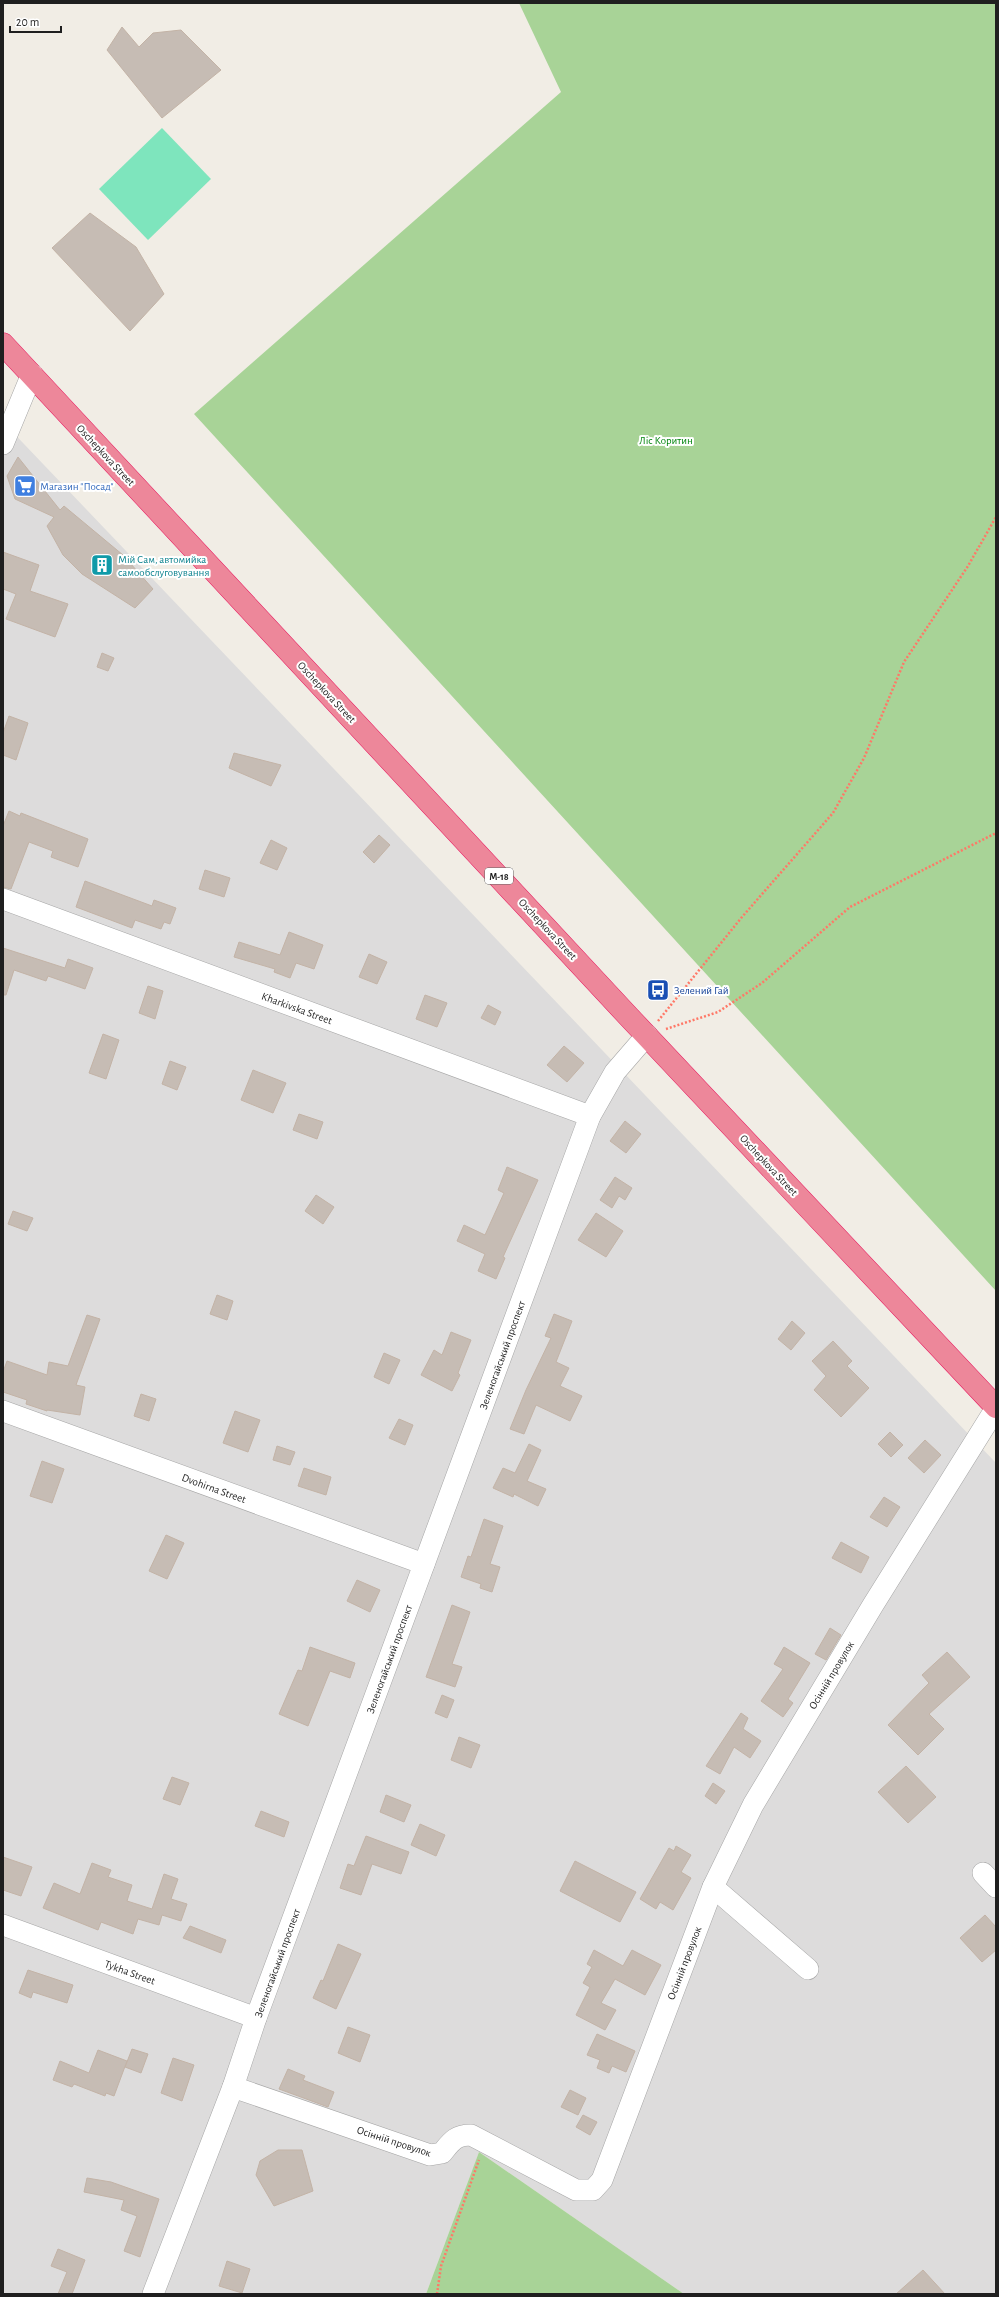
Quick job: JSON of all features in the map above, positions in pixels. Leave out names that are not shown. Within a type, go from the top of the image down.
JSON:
[{"type":"highway","name":"Oschepkova Street","points":[[3,344],[996,1407]]},
{"type":"street","points":[[3,444],[32,374]]},
{"type":"street","name":"Kharkivska Street","points":[[3,899],[590,1116]]},
{"type":"street","name":"Зеленогайський проспект","points":[[153,2294],[233,2087],[256,2018],[590,1116],[615,1072],[647,1035]]},
{"type":"street","name":"Осінній провулок","points":[[233,2087],[430,2154],[442,2153],[453,2140],[461,2135],[471,2135],[576,2190],[593,2190],[602,2180],[713,1886],[753,1805],[873,1605],[996,1407]]},
{"type":"street","name":"Dvohirna Street","points":[[3,1411],[424,1564]]},
{"type":"street","points":[[713,1886],[808,1969]]},
{"type":"street","name":"Tykha Street","points":[[3,1925],[256,2018]]},
{"type":"path","points":[[647,1035],[742,917],[833,813],[864,758],[904,662],[968,566],[996,517]]},
{"type":"path","points":[[647,1035],[718,1012],[762,983],[850,908],[996,833]]},
{"type":"path","points":[[437,2294],[441,2266],[469,2193],[485,2142]]},
{"type":"shaded area","points":[[3,422],[996,1463],[996,2294],[684,2294],[479,2152],[426,2294],[3,2294]]},
{"type":"green space","name":"Ліс Коритин","points":[[519,3],[996,3],[996,1291],[194,414],[561,92]]},
{"type":"green space","points":[[162,128],[211,179],[148,240],[99,189]]},
{"type":"green space","points":[[479,2152],[684,2294],[426,2294]]},
{"type":"building","points":[[122,27],[139,47],[153,33],[181,30],[221,70],[162,118],[107,50]]},
{"type":"building","points":[[90,213],[136,247],[164,294],[130,331],[52,248]]},
{"type":"building","name":"Мій Сам, автомийка самообслуговування","points":[[18,457],[60,510],[64,506],[123,555],[153,589],[135,608],[82,574],[63,555],[47,526],[54,517],[15,499],[7,476]]},
{"type":"building","points":[[3,552],[39,565],[30,591],[68,604],[55,637],[6,619],[16,594],[3,589]]},
{"type":"building","points":[[102,653],[114,658],[108,671],[97,667]]},
{"type":"building","points":[[9,716],[28,723],[16,760],[3,755],[3,733]]},
{"type":"building","points":[[234,753],[281,765],[271,786],[229,768]]},
{"type":"building","points":[[9,811],[20,816],[21,813],[88,839],[78,867],[51,857],[53,851],[29,842],[11,889],[3,887],[3,826]]},
{"type":"building","points":[[379,835],[390,845],[374,863],[363,852]]},
{"type":"building","points":[[271,840],[287,848],[277,870],[260,863]]},
{"type":"building","points":[[205,870],[230,878],[224,897],[199,889]]},
{"type":"building","points":[[85,881],[152,906],[154,900],[176,908],[170,924],[164,922],[161,929],[135,920],[132,928],[76,907]]},
{"type":"building","points":[[289,932],[323,945],[314,969],[296,963],[290,978],[274,972],[275,969],[234,957],[239,942],[280,955]]},
{"type":"building","points":[[3,948],[65,968],[68,959],[93,968],[85,989],[48,976],[46,981],[14,970],[6,995],[3,995]]},
{"type":"building","points":[[369,954],[387,962],[377,984],[359,977]]},
{"type":"building","points":[[148,986],[163,991],[155,1019],[139,1013]]},
{"type":"building","points":[[425,995],[447,1003],[437,1027],[416,1019]]},
{"type":"building","points":[[488,1005],[501,1012],[495,1025],[481,1018]]},
{"type":"building","points":[[103,1034],[119,1040],[106,1079],[89,1073]]},
{"type":"building","points":[[564,1046],[584,1063],[567,1082],[547,1065]]},
{"type":"building","points":[[170,1061],[186,1067],[177,1090],[162,1084]]},
{"type":"building","points":[[253,1070],[286,1083],[273,1113],[241,1100]]},
{"type":"building","points":[[299,1114],[323,1122],[317,1139],[293,1130]]},
{"type":"building","points":[[625,1121],[641,1134],[626,1153],[610,1141]]},
{"type":"building","points":[[507,1167],[538,1180],[503,1257],[505,1258],[496,1279],[478,1271],[485,1254],[457,1241],[464,1225],[485,1235],[504,1193],[498,1190]]},
{"type":"building","points":[[615,1177],[632,1188],[625,1200],[619,1196],[612,1208],[600,1200]]},
{"type":"building","points":[[316,1195],[334,1207],[323,1224],[305,1211]]},
{"type":"building","points":[[13,1211],[33,1218],[27,1231],[8,1224]]},
{"type":"building","points":[[596,1213],[623,1231],[606,1257],[578,1240]]},
{"type":"building","points":[[217,1295],[233,1301],[227,1320],[210,1314]]},
{"type":"building","points":[[554,1314],[572,1321],[556,1362],[569,1368],[560,1386],[582,1396],[570,1421],[536,1405],[524,1434],[510,1429],[526,1390],[551,1338],[545,1336]]},
{"type":"building","points":[[87,1315],[100,1319],[76,1385],[85,1387],[80,1415],[47,1411],[26,1404],[27,1400],[3,1392],[3,1372],[7,1361],[47,1375],[49,1362],[68,1366]]},
{"type":"building","points":[[792,1321],[805,1333],[791,1350],[778,1339]]},
{"type":"building","points":[[451,1332],[471,1340],[458,1373],[460,1375],[452,1391],[421,1375],[434,1350],[442,1355]]},
{"type":"building","points":[[833,1341],[852,1361],[847,1366],[869,1388],[841,1417],[814,1390],[826,1376],[812,1361]]},
{"type":"building","points":[[384,1353],[400,1360],[389,1384],[374,1377]]},
{"type":"building","points":[[141,1394],[156,1399],[149,1421],[134,1416]]},
{"type":"building","points":[[235,1411],[260,1420],[248,1452],[223,1443]]},
{"type":"building","points":[[399,1419],[413,1425],[405,1445],[389,1438]]},
{"type":"building","points":[[890,1432],[903,1445],[891,1457],[878,1444]]},
{"type":"building","points":[[925,1440],[941,1455],[924,1473],[908,1458]]},
{"type":"building","points":[[529,1444],[541,1450],[527,1481],[546,1489],[538,1506],[514,1494],[513,1497],[493,1488],[503,1468],[515,1473]]},
{"type":"building","points":[[277,1446],[295,1452],[290,1465],[273,1460]]},
{"type":"building","points":[[42,1461],[64,1469],[52,1503],[30,1496]]},
{"type":"building","points":[[304,1468],[331,1477],[326,1495],[298,1486]]},
{"type":"building","points":[[884,1497],[900,1507],[887,1527],[870,1517]]},
{"type":"building","points":[[484,1519],[503,1526],[490,1564],[500,1567],[492,1592],[480,1588],[481,1584],[461,1577],[468,1556],[471,1557]]},
{"type":"building","points":[[166,1535],[184,1543],[167,1579],[149,1571]]},
{"type":"building","points":[[841,1542],[869,1557],[861,1573],[832,1558]]},
{"type":"building","points":[[357,1580],[380,1590],[370,1612],[347,1601]]},
{"type":"building","points":[[452,1605],[470,1612],[452,1664],[462,1667],[455,1687],[426,1677]]},
{"type":"building","points":[[830,1628],[841,1635],[826,1660],[815,1654]]},
{"type":"building","points":[[310,1647],[355,1663],[350,1678],[330,1671],[308,1726],[279,1714],[298,1670],[302,1671]]},
{"type":"building","points":[[784,1647],[810,1663],[788,1699],[793,1703],[783,1717],[761,1701],[783,1669],[774,1664]]},
{"type":"building","points":[[947,1652],[970,1677],[929,1714],[944,1729],[918,1755],[888,1725],[929,1683],[922,1675]]},
{"type":"building","points":[[442,1695],[454,1700],[447,1718],[435,1713]]},
{"type":"building","points":[[741,1713],[748,1718],[743,1729],[761,1741],[750,1758],[734,1747],[720,1774],[706,1766]]},
{"type":"building","points":[[459,1737],[480,1745],[471,1768],[451,1760]]},
{"type":"building","points":[[906,1766],[936,1797],[908,1823],[878,1792]]},
{"type":"building","points":[[172,1777],[189,1783],[180,1805],[163,1799]]},
{"type":"building","points":[[713,1783],[725,1791],[716,1804],[705,1796]]},
{"type":"building","points":[[386,1795],[411,1805],[404,1822],[380,1812]]},
{"type":"building","points":[[261,1811],[289,1822],[284,1837],[255,1826]]},
{"type":"building","points":[[420,1824],[445,1835],[436,1856],[411,1845]]},
{"type":"building","points":[[366,1836],[409,1852],[401,1874],[372,1864],[361,1895],[340,1888],[348,1864],[354,1866]]},
{"type":"building","points":[[676,1846],[691,1855],[681,1872],[691,1878],[673,1910],[660,1902],[656,1909],[640,1899],[669,1848],[674,1851]]},
{"type":"building","points":[[3,1857],[32,1867],[21,1896],[3,1890]]},
{"type":"building","points":[[575,1861],[636,1892],[620,1922],[560,1891]]},
{"type":"building","points":[[92,1863],[111,1870],[108,1877],[132,1885],[127,1901],[152,1909],[164,1874],[178,1879],[171,1899],[187,1904],[181,1921],[162,1915],[159,1925],[138,1919],[133,1934],[101,1922],[98,1930],[43,1908],[54,1883],[80,1894]]},
{"type":"building","points":[[985,1915],[996,1927],[996,1950],[982,1962],[960,1938]]},
{"type":"building","points":[[190,1926],[226,1940],[221,1953],[183,1938]]},
{"type":"building","points":[[338,1944],[361,1954],[336,2009],[313,1998],[321,1980],[323,1981]]},
{"type":"building","points":[[594,1950],[623,1966],[632,1950],[661,1965],[645,1995],[615,1979],[601,2003],[616,2010],[605,2030],[576,2015],[590,1987],[583,1983],[592,1967],[587,1964]]},
{"type":"building","points":[[28,1970],[73,1985],[67,2003],[33,1992],[31,1998],[19,1993]]},
{"type":"building","points":[[348,2027],[370,2035],[360,2062],[338,2053]]},
{"type":"building","points":[[597,2034],[635,2051],[626,2072],[612,2066],[609,2073],[597,2068],[600,2060],[587,2055]]},
{"type":"building","points":[[132,2049],[148,2054],[141,2073],[125,2067]]},
{"type":"building","points":[[98,2050],[127,2061],[114,2096],[106,2093],[105,2096],[74,2084],[72,2087],[53,2080],[60,2061],[89,2073]]},
{"type":"building","points":[[173,2058],[194,2065],[182,2101],[161,2093]]},
{"type":"building","points":[[288,2069],[305,2076],[303,2080],[334,2092],[328,2107],[279,2089]]},
{"type":"building","points":[[570,2090],[586,2098],[578,2115],[561,2107]]},
{"type":"building","points":[[583,2115],[597,2122],[590,2135],[576,2127]]},
{"type":"building","points":[[278,2150],[302,2150],[313,2191],[274,2206],[256,2175],[260,2161]]},
{"type":"building","points":[[87,2178],[111,2182],[159,2199],[140,2257],[124,2251],[137,2216],[121,2210],[124,2200],[84,2192]]},
{"type":"building","points":[[58,2249],[85,2260],[72,2294],[58,2294],[67,2272],[51,2266]]},
{"type":"building","points":[[227,2261],[250,2269],[242,2293],[219,2286]]},
{"type":"building","points":[[923,2270],[945,2294],[896,2294]]},
{"type":"place","name":"Магазин \"Посад\"","points":[[25,486]]},
{"type":"place","name":"Мій Сам, автомийка самообслуговування","points":[[102,565]]},
{"type":"place","name":"Зелений Гай","points":[[658,990]]}]
